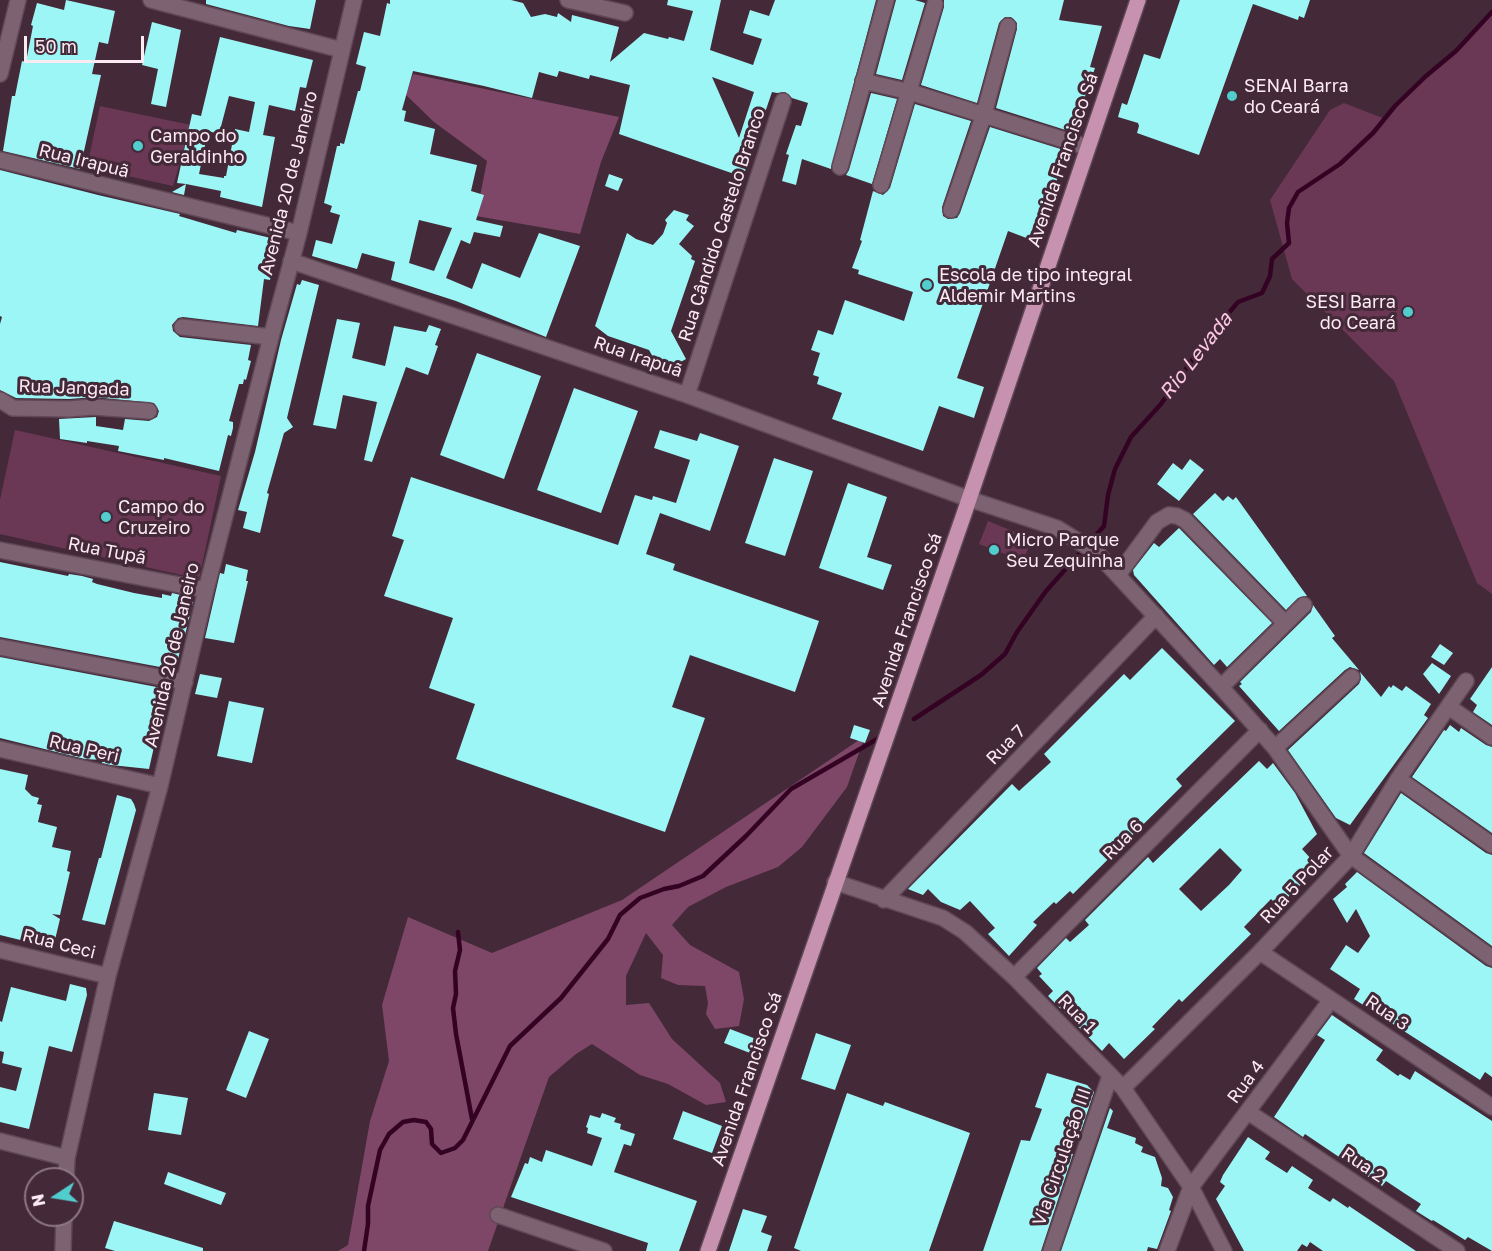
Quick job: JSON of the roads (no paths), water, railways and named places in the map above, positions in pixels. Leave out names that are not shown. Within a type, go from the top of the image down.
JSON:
[{"type":"main road","name":"Avenida Francisco Sá","points":[[708,1251],[969,499],[1138,0]]},
{"type":"street","points":[[0,74],[18,0]]},
{"type":"street","points":[[151,0],[342,50]]},
{"type":"street","name":"Avenida 20 de Janeiro","points":[[67,1167],[108,976],[160,786],[206,590],[299,233],[354,0]]},
{"type":"street","points":[[568,0],[625,13]]},
{"type":"street","points":[[840,167],[886,0]]},
{"type":"street","points":[[881,185],[934,4]]},
{"type":"street","points":[[951,210],[984,114],[1008,26]]},
{"type":"street","points":[[863,81],[910,92],[1087,147]]},
{"type":"street","name":"Rua Cândido Castelo Branco","points":[[687,395],[783,101]]},
{"type":"street","name":"Rua Irapuã","points":[[0,160],[299,233]]},
{"type":"street","name":"Rua Irapuã","points":[[291,261],[687,395],[969,499],[1057,528],[1097,553],[1260,730],[1351,856],[1492,957]]},
{"type":"street","points":[[182,327],[271,337]]},
{"type":"street","name":"Rua Jangada","points":[[0,400],[13,408],[69,410],[93,407],[149,411]]},
{"type":"street","points":[[1118,575],[1157,522],[1169,515],[1185,520],[1285,623]]},
{"type":"street","name":"Rua Tupã","points":[[0,550],[206,590]]},
{"type":"street","points":[[1221,687],[1304,605]]},
{"type":"street","name":"Rua 7","points":[[884,900],[1156,616]]},
{"type":"street","points":[[0,647],[185,682]]},
{"type":"street","points":[[1275,748],[1352,677]]},
{"type":"street","name":"Rua 5 Polar","points":[[1123,1088],[1260,952],[1351,856],[1398,779],[1466,681]]},
{"type":"street","points":[[1449,707],[1492,737]]},
{"type":"street","name":"Rua 6","points":[[1014,977],[1260,730]]},
{"type":"street","name":"Rua Peri","points":[[0,749],[160,786]]},
{"type":"street","points":[[1398,779],[1492,845]]},
{"type":"street","name":"Rua 1","points":[[835,882],[943,918],[955,925],[1014,977],[1123,1088],[1191,1187],[1224,1251]]},
{"type":"street","name":"Rua Ceci","points":[[0,950],[108,976]]},
{"type":"street","name":"Rua 3","points":[[1260,952],[1492,1107]]},
{"type":"street","name":"Rua 4","points":[[1167,1251],[1191,1187],[1331,1000]]},
{"type":"street","name":"Via Circulação III","points":[[1051,1251],[1110,1076]]},
{"type":"street","name":"Rua 2","points":[[1248,1112],[1456,1251]]},
{"type":"street","points":[[0,1141],[67,1158]]},
{"type":"street","points":[[498,1215],[604,1251]]},
{"type":"street","points":[[63,1251],[64,1227]]},
{"type":"waterway","name":"Rio Levada","points":[[914,719],[981,675],[1005,654],[1017,632],[1046,591],[1104,526],[1108,495],[1115,469],[1131,437],[1161,404],[1207,339],[1238,302],[1262,293],[1270,276],[1272,259],[1289,243],[1287,223],[1289,208],[1298,192],[1340,164],[1373,133],[1395,106],[1456,51],[1492,12]]},
{"type":"waterway","points":[[364,1251],[368,1206],[380,1150],[389,1134],[403,1122],[414,1120],[426,1122],[431,1129],[432,1144],[441,1153],[455,1148],[463,1140],[510,1046],[561,998],[608,939],[620,915],[640,898],[703,876],[791,789],[879,738]]},
{"type":"waterway","points":[[458,932],[460,950],[455,971],[456,994],[453,1008],[472,1119]]},
{"type":"place","name":"SENAI Barra do Ceará","points":[[1232,96]]},
{"type":"place","name":"Campo do Geraldinho","points":[[138,146]]},
{"type":"place","name":"Escola de tipo integral Aldemir Martins","points":[[927,285]]},
{"type":"place","name":"SESI Barra do Ceará","points":[[1408,312]]},
{"type":"place","name":"Campo do Cruzeiro","points":[[106,517]]},
{"type":"place","name":"Micro Parque Seu Zequinha","points":[[994,550]]}]
